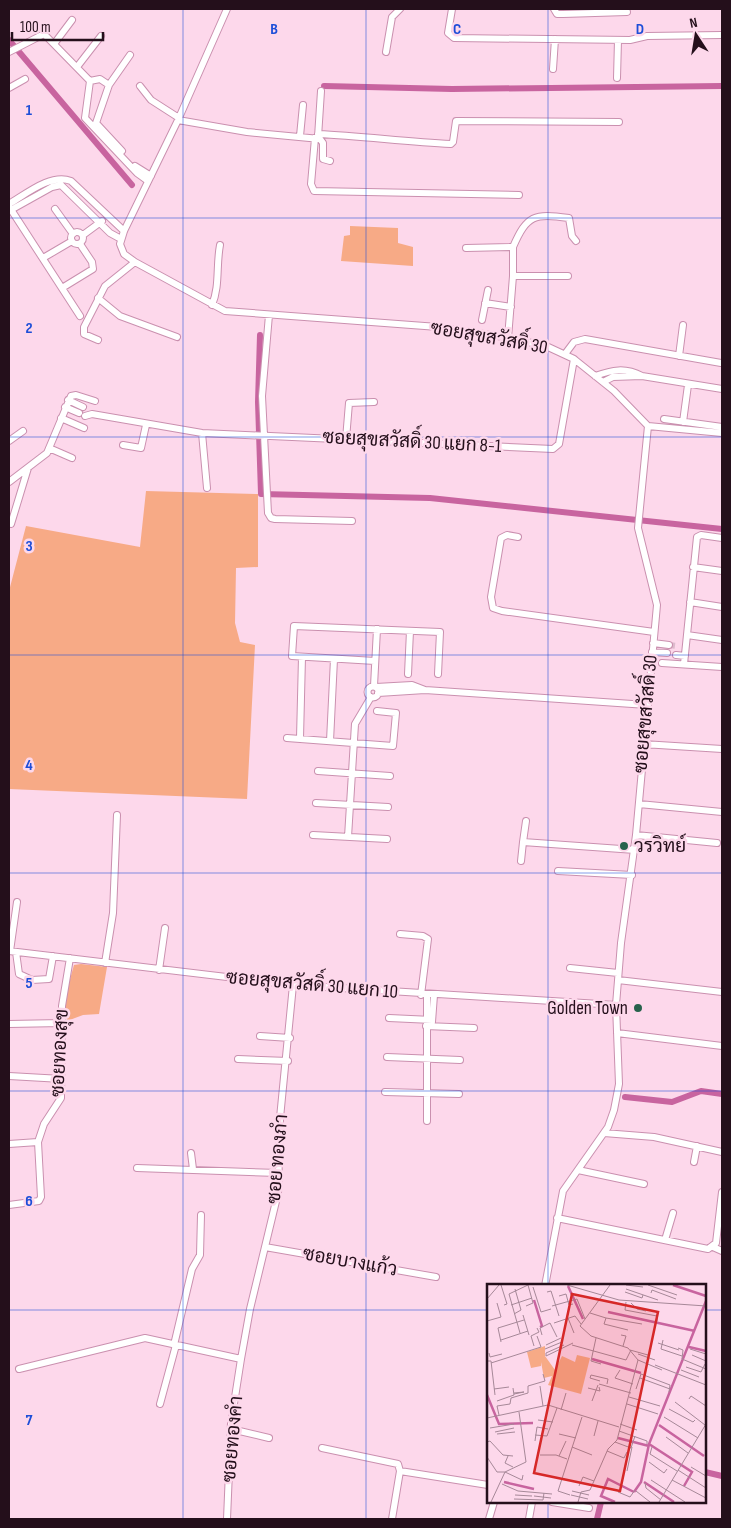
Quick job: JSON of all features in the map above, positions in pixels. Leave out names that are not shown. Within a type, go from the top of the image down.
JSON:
[{"type":"street","points":[[10,205],[61,185],[100,224],[120,239],[178,119],[227,9]]},
{"type":"street","points":[[386,52],[392,16],[400,9]]},
{"type":"street","points":[[452,9],[448,33],[454,38],[618,40],[647,36],[722,35]]},
{"type":"street","points":[[554,9],[557,14],[627,12]]},
{"type":"street","points":[[54,44],[72,20]]},
{"type":"street","points":[[10,51],[44,34],[90,81]]},
{"type":"street","points":[[77,67],[101,36]]},
{"type":"street","points":[[553,69],[555,39]]},
{"type":"street","points":[[617,78],[618,40]]},
{"type":"street","points":[[130,55],[109,85],[96,122],[139,170],[150,178]]},
{"type":"street","points":[[9,88],[25,79]]},
{"type":"street","points":[[90,81],[100,79],[109,85]]},
{"type":"street","points":[[90,81],[84,118],[136,173],[150,178]]},
{"type":"street","points":[[140,86],[151,100],[178,119],[247,132],[300,136],[382,138],[393,142],[451,144],[453,142],[456,121],[619,122]]},
{"type":"street","points":[[321,91],[311,184],[314,191],[519,196]]},
{"type":"street","points":[[300,136],[303,105]]},
{"type":"street","points":[[317,137],[323,143],[323,159],[330,161]]},
{"type":"street","points":[[10,205],[51,180],[64,179],[71,182],[107,218],[124,231]]},
{"type":"street","points":[[10,205],[80,316]]},
{"type":"street","points":[[55,209],[75,244],[80,244],[92,262],[93,269],[62,288]]},
{"type":"street","points":[[508,338],[514,276],[513,247],[526,222],[537,217],[570,218],[572,236],[576,241]]},
{"type":"street","points":[[83,235],[107,218]]},
{"type":"street","points":[[43,258],[79,232],[83,235]]},
{"type":"street","points":[[80,244],[83,240],[83,235]]},
{"type":"street","name":"ซอยสุขสวัสดิ์ 30","points":[[120,239],[122,250],[135,262],[225,311],[438,327],[546,346],[574,359],[596,376],[633,408],[648,426],[638,528],[656,598],[632,875],[618,973],[616,1005],[619,1084],[614,1110],[604,1133],[563,1191],[545,1284]]},
{"type":"street","points":[[212,305],[217,293],[220,245]]},
{"type":"street","points":[[466,248],[513,247]]},
{"type":"street","points":[[98,340],[84,334],[83,330],[98,298],[110,280],[135,262]]},
{"type":"street","points":[[514,276],[568,276]]},
{"type":"street","points":[[482,320],[488,290]]},
{"type":"street","points":[[98,298],[104,305],[120,316],[177,337]]},
{"type":"street","points":[[485,303],[511,307]]},
{"type":"street","points":[[269,315],[262,386],[260,435],[267,486],[268,513],[271,518],[352,521]]},
{"type":"street","points":[[679,356],[683,326]]},
{"type":"street","points":[[565,354],[574,342],[585,339],[721,363]]},
{"type":"street","name":"ซอยสุขสวัสดิ์ 30 แยก 8-1","points":[[67,403],[86,412],[146,425],[202,433],[346,438],[553,449],[558,444],[574,359]]},
{"type":"street","points":[[596,376],[618,370],[632,371],[642,376]]},
{"type":"street","points":[[603,382],[613,377],[642,376],[688,385],[722,389]]},
{"type":"street","points":[[683,422],[688,385]]},
{"type":"street","points":[[9,482],[45,455],[71,396],[76,394],[95,401]]},
{"type":"street","points":[[346,438],[349,403],[352,401],[374,402]]},
{"type":"street","points":[[61,418],[84,428]]},
{"type":"street","points":[[664,419],[722,427]]},
{"type":"street","points":[[123,445],[141,448],[146,425]]},
{"type":"street","points":[[648,426],[722,433]]},
{"type":"street","points":[[9,441],[23,431]]},
{"type":"street","points":[[202,433],[207,488]]},
{"type":"street","points":[[49,448],[72,458]]},
{"type":"street","points":[[11,524],[28,468]]},
{"type":"street","points":[[518,538],[507,535],[501,538],[491,597],[493,608],[502,611],[654,632]]},
{"type":"street","points":[[684,664],[696,537],[701,535],[722,538]]},
{"type":"street","points":[[693,567],[722,571]]},
{"type":"street","points":[[690,602],[722,607]]},
{"type":"street","points":[[375,661],[292,656],[294,626],[440,632],[438,674]]},
{"type":"street","points":[[376,689],[377,630]]},
{"type":"street","points":[[408,674],[410,631]]},
{"type":"street","points":[[687,635],[722,640]]},
{"type":"street","points":[[653,643],[668,645]]},
{"type":"street","points":[[677,646],[686,647]]},
{"type":"street","points":[[652,652],[668,653]]},
{"type":"street","points":[[676,654],[685,656]]},
{"type":"street","points":[[300,738],[302,657]]},
{"type":"street","points":[[330,740],[334,659]]},
{"type":"street","points":[[662,663],[722,666]]},
{"type":"street","points":[[348,837],[357,718],[370,697],[368,689],[412,685],[425,690],[647,705]]},
{"type":"street","points":[[287,738],[393,746],[396,713],[377,711]]},
{"type":"street","points":[[643,744],[722,750]]},
{"type":"street","points":[[318,771],[390,776]]},
{"type":"street","points":[[316,803],[388,807]]},
{"type":"street","points":[[639,804],[722,812]]},
{"type":"street","points":[[105,963],[113,913],[118,815]]},
{"type":"street","points":[[521,861],[526,820]]},
{"type":"street","points":[[314,835],[387,839]]},
{"type":"street","points":[[636,835],[717,843]]},
{"type":"street","points":[[524,842],[634,850]]},
{"type":"street","points":[[558,871],[632,875]]},
{"type":"street","points":[[17,902],[12,951],[19,974],[32,980],[49,979],[53,956]]},
{"type":"street","points":[[159,970],[165,928]]},
{"type":"street","points":[[400,934],[423,936],[428,939],[427,1121]]},
{"type":"street","name":"ซอยสุขสวัสดิ์ 30 แยก 10","points":[[12,951],[294,986],[616,1005]]},
{"type":"street","name":"ซอยทองสุข","points":[[9,1205],[40,1200],[38,1142],[44,1124],[61,1098],[64,991],[70,958]]},
{"type":"street","points":[[570,968],[618,973]]},
{"type":"street","points":[[618,980],[722,992]]},
{"type":"street","name":"ซอย ทองภํา","points":[[241,1359],[277,1200],[280,1118],[288,1062],[294,986]]},
{"type":"street","points":[[389,1018],[429,1025],[474,1028]]},
{"type":"street","points":[[9,1024],[62,1023]]},
{"type":"street","points":[[617,1033],[722,1046]]},
{"type":"street","points":[[260,1036],[290,1038]]},
{"type":"street","points":[[386,1057],[460,1060]]},
{"type":"street","points":[[238,1059],[288,1062]]},
{"type":"street","points":[[9,1076],[62,1079]]},
{"type":"street","points":[[385,1092],[459,1094]]},
{"type":"street","points":[[604,1133],[654,1137],[722,1152]]},
{"type":"street","points":[[9,1144],[38,1142]]},
{"type":"street","points":[[694,1162],[697,1146]]},
{"type":"street","points":[[191,1154],[193,1169]]},
{"type":"street","points":[[137,1168],[278,1173]]},
{"type":"street","points":[[578,1170],[644,1184]]},
{"type":"street","points":[[713,1247],[716,1243],[721,1216],[722,1192]]},
{"type":"street","points":[[666,1240],[672,1213]]},
{"type":"street","points":[[160,1404],[192,1269],[200,1255],[201,1215]]},
{"type":"street","points":[[557,1218],[708,1248],[713,1247],[722,1251]]},
{"type":"street","name":"ซอยบางแก้ว","points":[[265,1247],[436,1277]]},
{"type":"street","points":[[19,1369],[145,1338],[241,1359]]},
{"type":"street","name":"ซอยทองคำ","points":[[227,1519],[231,1427],[241,1359]]},
{"type":"street","points":[[231,1427],[270,1438]]},
{"type":"street","points":[[322,1448],[399,1465],[400,1471],[392,1519]]},
{"type":"street","points":[[400,1471],[487,1485]]},
{"type":"street","points":[[489,1519],[494,1503]]},
{"type":"street","points":[[529,1519],[532,1503]]},
{"type":"street","points":[[558,1503],[589,1508]]},
{"type":"shaded area","points":[[350,226],[398,228],[398,243],[413,247],[413,266],[341,261],[344,236],[350,235]]},
{"type":"shaded area","points":[[146,491],[258,494],[258,567],[236,568],[235,623],[240,642],[255,645],[247,799],[9,789],[9,591],[26,526],[140,547]]},
{"type":"shaded area","points":[[74,965],[107,967],[99,1014],[83,1015],[67,1021],[66,1000],[70,979]]},
{"type":"waterway","points":[[9,40],[132,185]]},
{"type":"waterway","points":[[324,86],[452,89],[722,86]]},
{"type":"waterway","points":[[260,335],[258,402],[261,494],[430,498],[722,529]]},
{"type":"waterway","points":[[625,1097],[672,1102],[701,1091],[722,1094]]},
{"type":"waterway","points":[[706,1472],[722,1476]]},
{"type":"waterway","points":[[597,1519],[601,1503]]},
{"type":"tunnel","points":[[669,645],[677,646]]},
{"type":"place","name":"วรวิทย์","points":[[624,846]]},
{"type":"place","name":"Golden Town","points":[[638,1008]]}]
